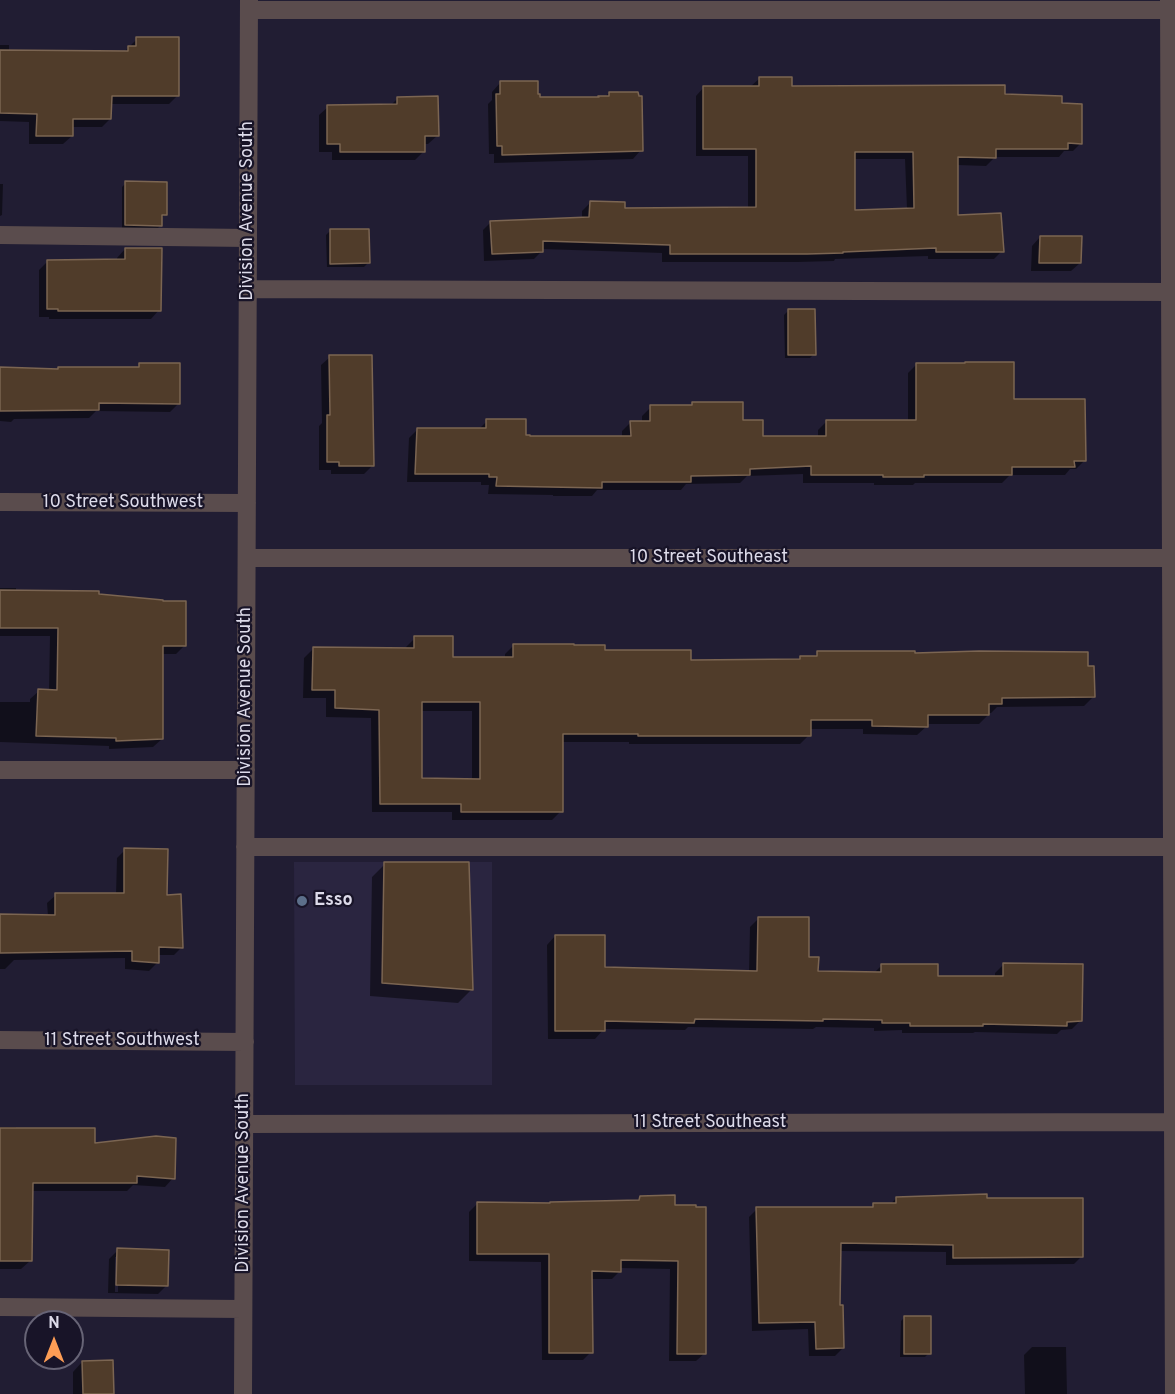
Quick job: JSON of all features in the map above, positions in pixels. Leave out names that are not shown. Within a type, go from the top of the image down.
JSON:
[{"type":"street","points":[[249,5],[1171,7],[1174,1394]]},
{"type":"street","name":"Division Avenue South","points":[[243,1394],[249,5]]},
{"type":"street","points":[[0,236],[248,238]]},
{"type":"street","points":[[248,289],[1170,292]]},
{"type":"street","name":"10 Street Southwest","points":[[0,502],[247,503]]},
{"type":"street","name":"10 Street Southeast","points":[[247,558],[1172,558]]},
{"type":"street","points":[[0,770],[246,770]]},
{"type":"street","points":[[245,846],[1174,847]]},
{"type":"street","name":"11 Street Southwest","points":[[0,1040],[244,1042]]},
{"type":"street","name":"11 Street Southeast","points":[[244,1124],[1174,1122]]},
{"type":"street","points":[[0,1307],[243,1309]]},
{"type":"shaded area","points":[[294,862],[492,862],[492,1085],[295,1085]]},
{"type":"building","points":[[136,37],[179,37],[179,96],[112,96],[111,119],[73,119],[73,136],[36,136],[37,114],[0,113],[0,50],[128,51],[128,46],[136,46]]},
{"type":"building","points":[[759,77],[792,77],[792,86],[1005,85],[1005,94],[1062,96],[1062,103],[1082,104],[1082,144],[1068,143],[1068,149],[996,149],[996,158],[958,157],[958,215],[1001,213],[1004,252],[936,252],[936,248],[807,254],[670,254],[670,245],[543,241],[543,252],[492,254],[490,221],[589,217],[590,201],[625,202],[625,208],[756,207],[756,149],[703,149],[703,86],[759,86]],"holes":[[[855,152],[913,152],[914,208],[855,210]]]},
{"type":"building","points":[[500,81],[538,81],[540,97],[599,97],[609,96],[609,92],[638,92],[639,96],[642,96],[643,151],[502,155],[502,146],[497,146],[496,94],[500,94]]},
{"type":"building","points":[[438,96],[439,136],[425,136],[425,152],[340,152],[340,144],[327,144],[327,105],[397,104],[397,97]]},
{"type":"building","points":[[125,181],[167,182],[167,215],[162,215],[162,226],[125,225]]},
{"type":"building","points":[[330,229],[369,229],[370,263],[330,264]]},
{"type":"building","points":[[1040,236],[1082,236],[1081,263],[1039,263]]},
{"type":"building","points":[[125,248],[162,248],[161,311],[58,311],[58,309],[47,309],[47,260],[125,259]]},
{"type":"building","points":[[788,309],[815,309],[816,355],[788,355]]},
{"type":"building","points":[[329,355],[372,355],[374,466],[339,466],[339,462],[327,462],[327,415],[330,415]]},
{"type":"building","points":[[1014,362],[1014,399],[1085,399],[1086,461],[1074,461],[1075,467],[1012,467],[1012,475],[883,477],[883,475],[811,475],[811,466],[750,469],[750,475],[691,476],[691,482],[602,482],[602,488],[496,486],[497,477],[489,477],[489,474],[415,474],[417,428],[486,428],[486,419],[526,419],[526,435],[530,436],[631,436],[630,421],[650,421],[650,405],[743,402],[743,420],[763,420],[763,436],[826,436],[826,420],[916,420],[916,363]]},
{"type":"building","points":[[139,363],[180,363],[180,404],[99,403],[99,410],[0,411],[0,367],[58,369],[58,367],[139,367]]},
{"type":"building","points":[[0,590],[99,591],[99,594],[163,601],[186,601],[186,646],[163,646],[163,739],[116,741],[116,738],[36,736],[38,689],[57,690],[58,628],[0,628]]},
{"type":"building","points":[[414,636],[453,636],[453,657],[513,657],[513,644],[605,645],[605,650],[691,650],[691,660],[800,659],[800,656],[817,656],[817,651],[1088,652],[1088,666],[1094,666],[1095,697],[1002,698],[1002,704],[989,704],[989,715],[928,715],[928,727],[872,726],[872,720],[811,720],[811,736],[563,734],[563,812],[461,812],[461,804],[380,804],[379,710],[335,708],[335,690],[312,690],[313,647],[414,648]],"holes":[[[422,702],[480,702],[480,779],[422,778]]]},
{"type":"building","points":[[124,848],[168,849],[167,895],[181,894],[183,948],[159,947],[159,963],[132,961],[132,951],[0,953],[0,914],[55,915],[55,893],[124,893]]},
{"type":"building","points":[[384,862],[469,862],[473,990],[382,983]]},
{"type":"building","points":[[758,917],[809,917],[809,957],[819,957],[818,971],[881,972],[881,964],[938,964],[938,976],[1003,976],[1003,963],[1083,964],[1082,1021],[1067,1022],[1067,1026],[983,1024],[983,1026],[910,1026],[910,1023],[882,1023],[882,1020],[695,1019],[694,1023],[605,1021],[605,1031],[555,1031],[555,935],[605,935],[605,967],[757,971]]},
{"type":"building","points":[[0,1128],[95,1128],[95,1143],[156,1136],[176,1138],[175,1179],[137,1176],[137,1183],[33,1183],[32,1261],[0,1261]]},
{"type":"building","points":[[987,1194],[987,1198],[1083,1198],[1083,1257],[953,1258],[953,1245],[841,1243],[840,1305],[843,1305],[844,1348],[816,1349],[815,1322],[759,1323],[756,1207],[873,1207],[873,1203],[896,1203],[896,1197]]},
{"type":"building","points":[[675,1195],[675,1205],[706,1207],[706,1354],[677,1354],[678,1261],[621,1260],[621,1272],[592,1271],[593,1353],[549,1353],[549,1254],[477,1254],[477,1202],[550,1203],[639,1200],[640,1196]]},
{"type":"building","points":[[117,1248],[169,1250],[168,1286],[116,1285]]},
{"type":"building","points":[[904,1316],[931,1316],[931,1354],[904,1354]]},
{"type":"building","points":[[113,1360],[114,1394],[83,1394],[84,1361]]},
{"type":"place","name":"Esso","points":[[302,901]]}]
